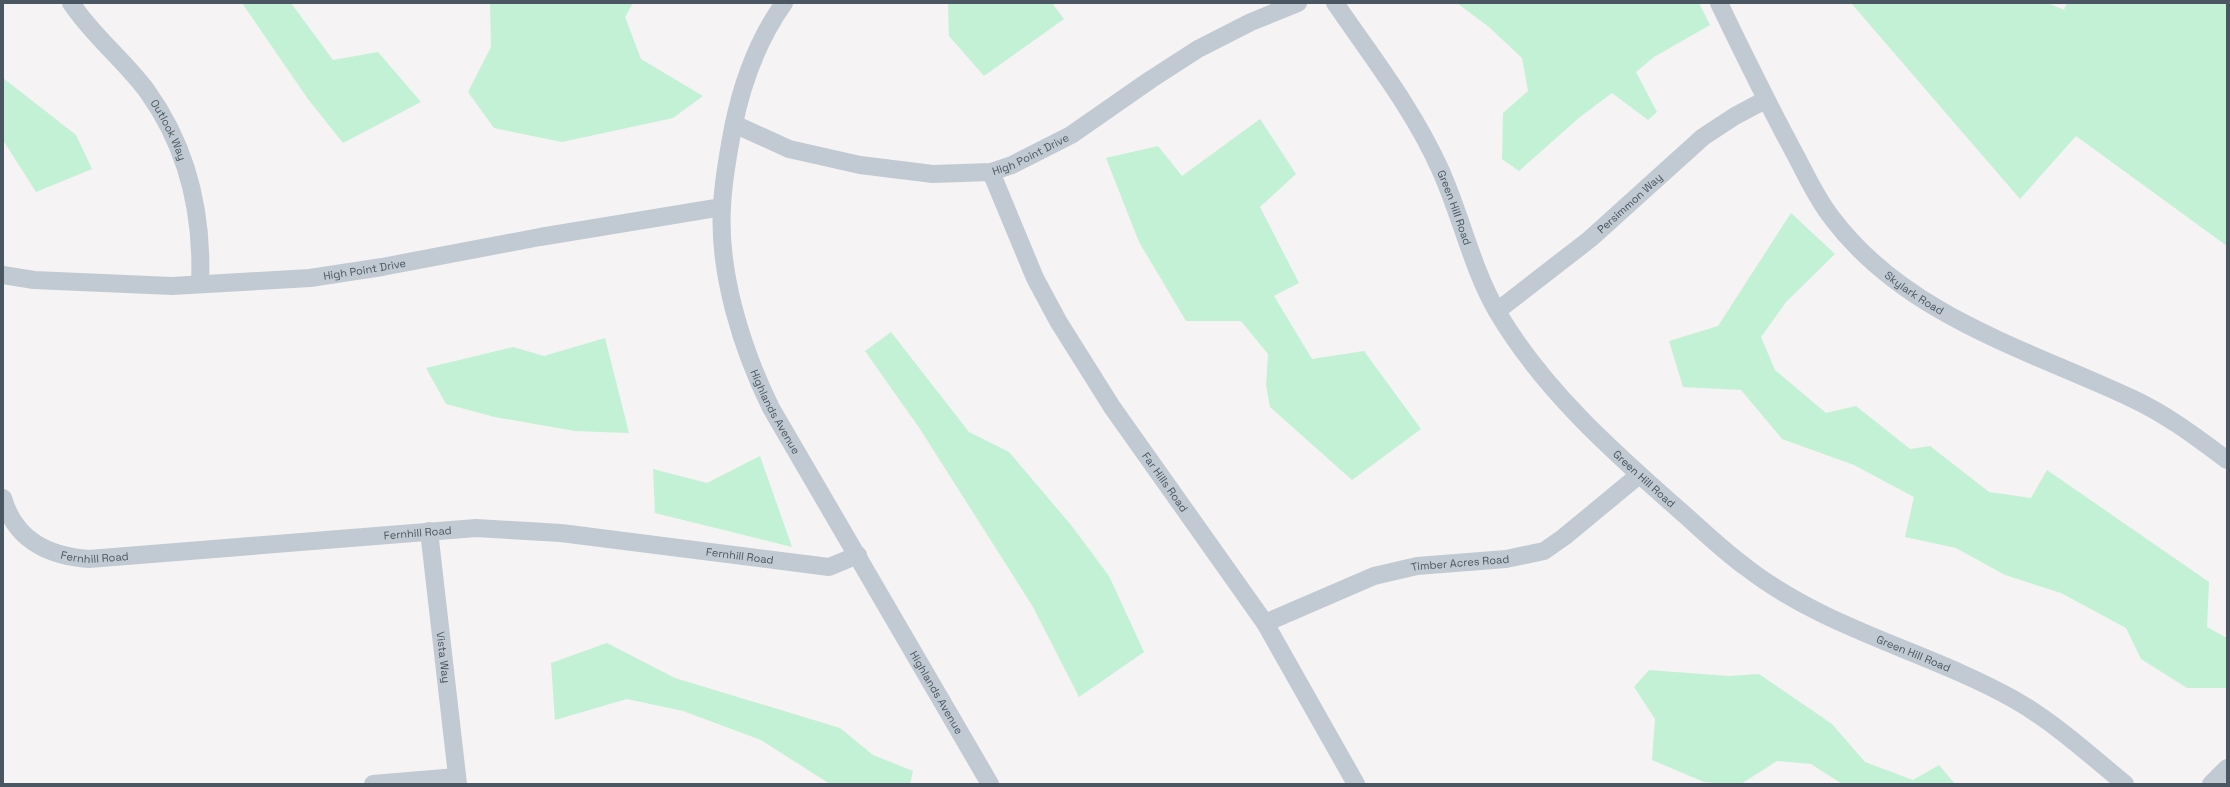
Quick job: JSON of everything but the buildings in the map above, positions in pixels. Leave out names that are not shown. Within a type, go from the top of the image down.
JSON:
[{"type":"street","name":"Outlook Way","points":[[71,3],[107,48],[146,91],[176,141],[187,168],[197,211],[201,254],[200,284]]},
{"type":"street","name":"Highlands Avenue","points":[[784,3],[767,27],[750,66],[734,124],[722,207],[723,247],[734,312],[756,377],[790,442],[858,555],[990,784]]},
{"type":"street","name":"High Point Drive","points":[[734,124],[789,149],[860,165],[933,174],[992,172],[1012,165],[1071,136],[1150,80],[1198,50],[1251,22],[1298,3]]},
{"type":"street","name":"Green Hill Road","points":[[1335,3],[1404,104],[1426,142],[1440,170],[1486,289],[1497,311],[1543,379],[1640,475],[1747,568],[1793,599],[1849,627],[1980,683],[2015,700],[2049,721],[2125,784]]},
{"type":"street","name":"Skylark Road","points":[[1719,3],[1765,100],[1831,218],[1859,249],[1889,276],[1934,306],[1993,338],[2139,402],[2173,420],[2227,460]]},
{"type":"street","name":"Persimmon Way","points":[[1497,311],[1590,239],[1703,138],[1736,116],[1765,100]]},
{"type":"street","name":"Far Hills Road","points":[[992,172],[1035,278],[1058,321],[1112,407],[1265,624],[1356,784]]},
{"type":"street","name":"High Point Drive","points":[[3,274],[34,280],[172,286],[310,278],[375,268],[540,237],[722,207]]},
{"type":"street","name":"Timber Acres Road","points":[[1265,624],[1374,576],[1417,566],[1506,559],[1544,551],[1564,538],[1640,475]]},
{"type":"street","name":"Fernhill Road","points":[[3,498],[14,523],[26,537],[39,547],[70,558],[89,559],[167,554],[476,528],[561,533],[829,567],[858,555]]},
{"type":"street","name":"Vista Way","points":[[429,531],[457,781]]},
{"type":"street","points":[[2211,784],[2227,768]]},
{"type":"street","points":[[373,784],[457,781]]},
{"type":"green space","points":[[242,3],[291,3],[333,60],[378,52],[421,102],[343,143],[308,99]]},
{"type":"green space","points":[[490,3],[633,3],[625,17],[641,59],[703,96],[673,118],[562,142],[494,128],[468,92],[491,47]]},
{"type":"green space","points":[[948,3],[1052,3],[1064,19],[984,76],[949,36]]},
{"type":"green space","points":[[1457,3],[1699,3],[1710,25],[1654,57],[1636,72],[1657,112],[1648,120],[1612,93],[1580,117],[1519,171],[1502,159],[1503,113],[1528,91],[1522,58],[1489,27]]},
{"type":"green space","points":[[1851,3],[2048,3],[2064,10],[2067,3],[2227,3],[2227,246],[2076,136],[2020,199]]},
{"type":"green space","points":[[3,78],[76,135],[92,169],[36,192],[3,140]]},
{"type":"green space","points":[[1260,119],[1296,174],[1260,207],[1299,283],[1274,296],[1312,359],[1364,351],[1421,429],[1352,480],[1270,407],[1266,385],[1268,354],[1241,321],[1186,321],[1139,242],[1106,158],[1158,146],[1182,176]]},
{"type":"green space","points":[[1791,213],[1835,254],[1786,302],[1761,337],[1775,370],[1826,413],[1856,406],[1910,449],[1930,446],[1989,492],[2031,498],[2047,470],[2209,582],[2207,627],[2227,638],[2227,688],[2187,688],[2141,659],[2126,628],[2061,593],[2005,575],[1956,548],[1905,537],[1914,497],[1854,465],[1782,439],[1741,390],[1683,387],[1669,341],[1718,326]]},
{"type":"green space","points":[[891,332],[969,432],[1009,452],[1071,525],[1109,576],[1144,652],[1079,697],[1033,607],[920,429],[865,351]]},
{"type":"green space","points":[[605,338],[629,433],[575,431],[495,417],[446,404],[426,368],[513,347],[544,356]]},
{"type":"green space","points":[[760,456],[792,547],[655,513],[653,469],[707,483]]},
{"type":"green space","points":[[607,643],[675,678],[840,728],[873,755],[913,771],[910,784],[830,784],[761,740],[683,711],[627,699],[555,720],[551,663]]},
{"type":"green space","points":[[1649,670],[1729,676],[1759,674],[1832,724],[1865,762],[1913,780],[1939,765],[1955,784],[1842,784],[1811,764],[1777,761],[1741,784],[1704,782],[1652,760],[1655,719],[1634,687]]}]
